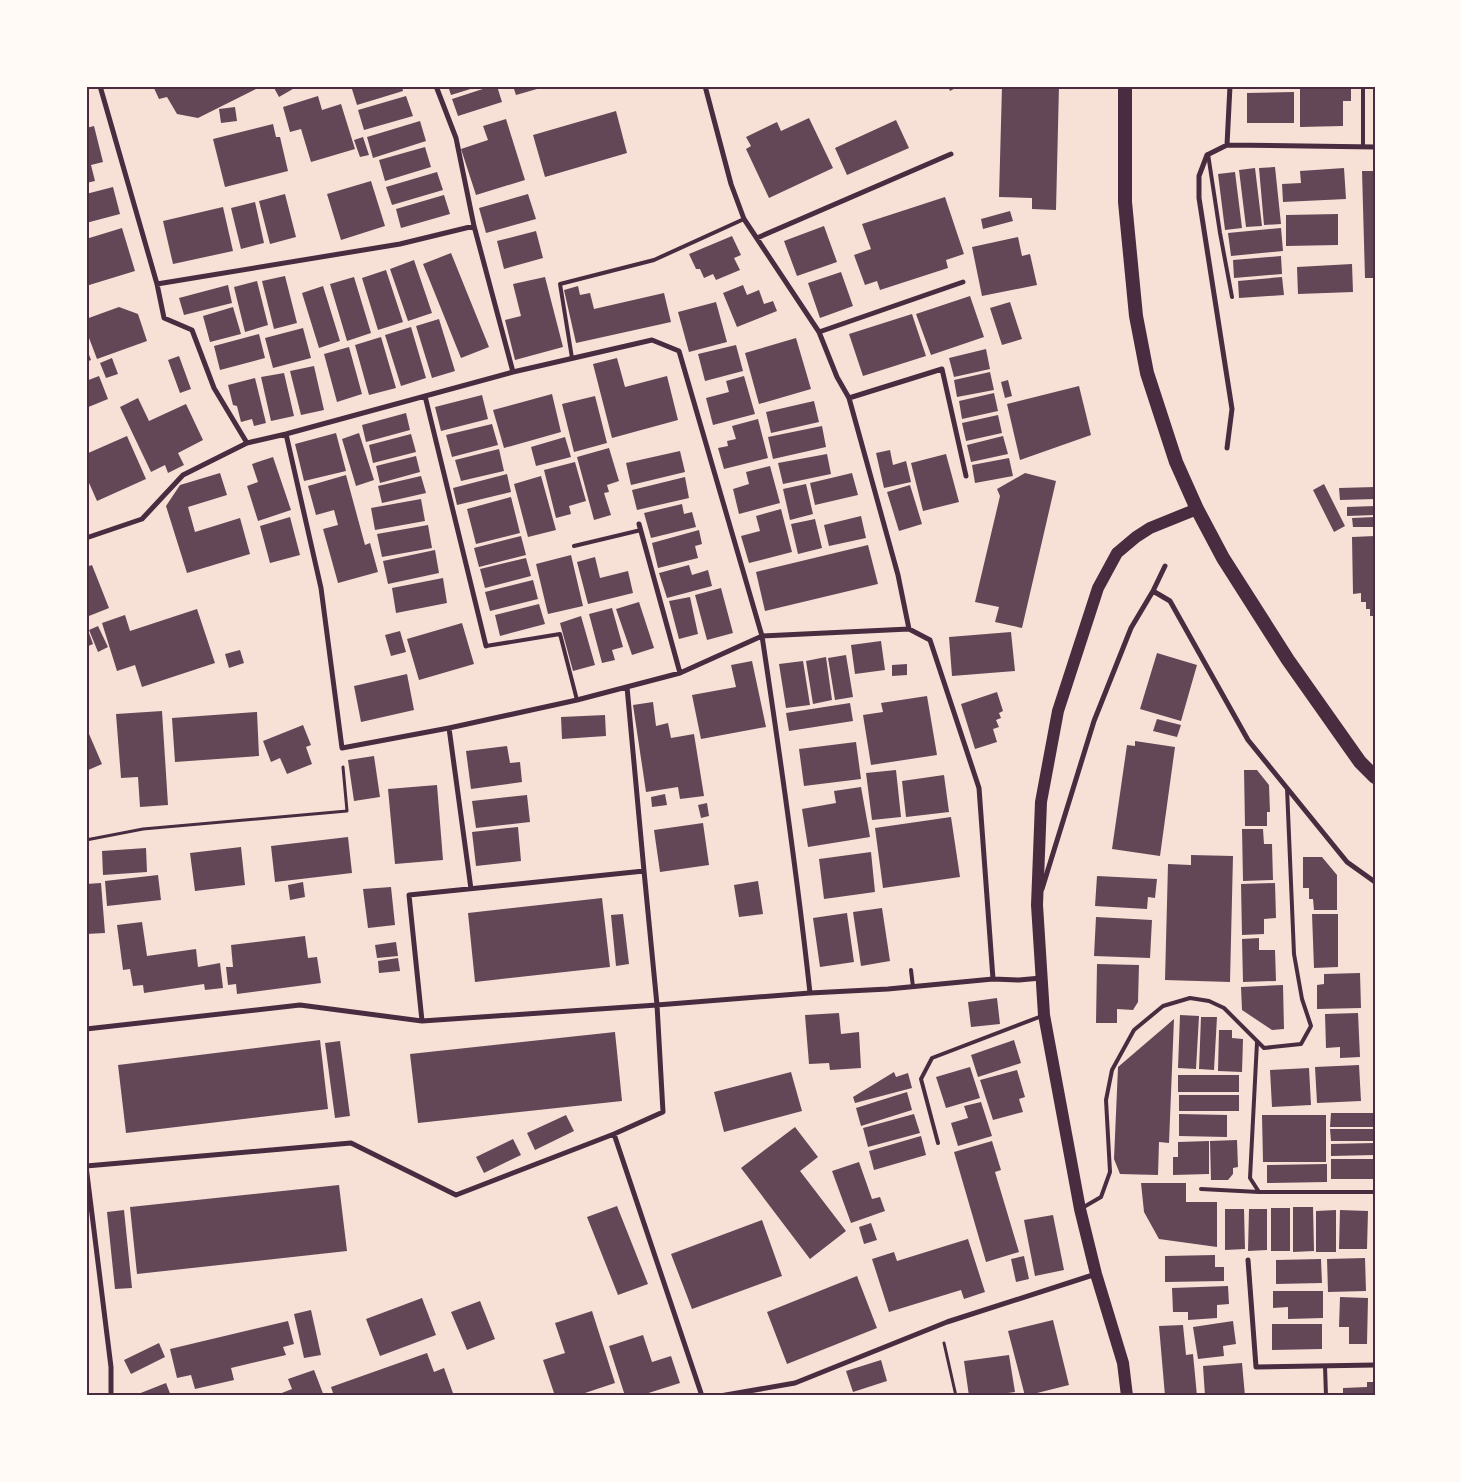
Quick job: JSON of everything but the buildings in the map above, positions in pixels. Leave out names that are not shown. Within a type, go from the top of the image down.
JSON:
[{"type":"highway","points":[[1125,86],[1125,202],[1136,316],[1147,373],[1176,462],[1197,509],[1223,558],[1288,660],[1360,762],[1375,776]]},
{"type":"main road","points":[[1127,1396],[1124,1363],[1096,1274],[1080,1209],[1044,1015],[1037,905],[1041,802],[1058,711],[1098,588],[1117,553],[1136,537],[1150,528],[1197,509]]},
{"type":"street","points":[[100,86],[157,284],[164,318],[192,330],[214,388],[247,443]]},
{"type":"street","points":[[436,86],[456,138],[474,226],[512,372]]},
{"type":"street","points":[[705,86],[731,184],[744,219],[818,332],[848,398],[898,575],[909,629]]},
{"type":"street","points":[[1227,145],[1230,86]]},
{"type":"street","points":[[1227,448],[1232,409],[1199,198],[1199,176],[1208,154],[1227,145],[1375,147]]},
{"type":"street","points":[[757,238],[951,154]]},
{"type":"street","points":[[157,284],[400,244],[474,226]]},
{"type":"street","points":[[818,332],[963,282]]},
{"type":"street","points":[[86,538],[142,519],[183,475],[247,443],[512,372],[652,340],[678,351],[762,636],[781,757],[810,993]]},
{"type":"street","points":[[848,398],[942,369],[966,476]]},
{"type":"street","points":[[425,396],[486,646]]},
{"type":"street","points":[[286,434],[322,588],[342,748],[449,728],[577,700],[680,673],[762,636],[909,629],[930,640],[979,788],[994,979]]},
{"type":"street","points":[[639,524],[680,673]]},
{"type":"street","points":[[1037,905],[1094,721],[1131,628],[1166,566]]},
{"type":"street","points":[[1153,592],[1170,601],[1248,740],[1347,862],[1375,882]]},
{"type":"street","points":[[111,1396],[111,1367],[86,1166],[351,1143],[456,1194],[614,1134],[663,1112],[657,1005],[626,687]]},
{"type":"street","points":[[449,728],[471,888]]},
{"type":"street","points":[[422,1021],[409,895],[644,871]]},
{"type":"street","points":[[86,1029],[300,1005],[422,1021],[913,987],[994,979],[1019,980],[1042,978]]},
{"type":"street","points":[[614,1134],[702,1396]]},
{"type":"street","points":[[1248,1260],[1256,1367],[1375,1365]]},
{"type":"street","points":[[720,1396],[795,1383],[940,1325],[1096,1274]]},
{"type":"lane","points":[[1363,86],[1363,147]]},
{"type":"lane","points":[[1208,154],[1232,296]]},
{"type":"lane","points":[[572,358],[560,284],[654,260],[744,219]]},
{"type":"lane","points":[[574,546],[641,530]]},
{"type":"lane","points":[[486,646],[560,634],[577,700]]},
{"type":"lane","points":[[1080,1209],[1101,1197],[1110,1172],[1106,1100],[1112,1070],[1134,1030],[1163,1006],[1190,998],[1209,1001],[1224,1008],[1264,1048],[1301,1044],[1311,1026],[1302,999],[1294,954],[1287,788]]},
{"type":"lane","points":[[912,970],[913,987]]},
{"type":"lane","points":[[938,1143],[921,1079],[932,1058],[1044,1015]]},
{"type":"lane","points":[[1257,1042],[1250,1178],[1259,1192]]},
{"type":"lane","points":[[1201,1189],[1259,1192],[1375,1192]]},
{"type":"lane","points":[[1325,1366],[1326,1396]]},
{"type":"path","points":[[86,840],[143,829],[347,811],[342,748]]},
{"type":"path","points":[[940,1325],[956,1396]]}]
